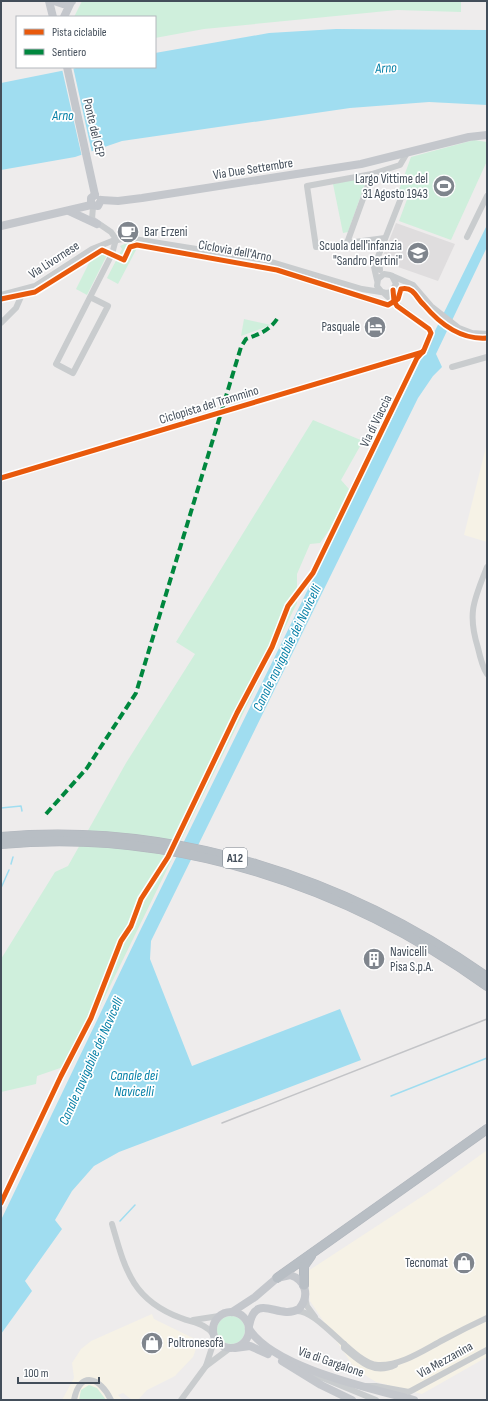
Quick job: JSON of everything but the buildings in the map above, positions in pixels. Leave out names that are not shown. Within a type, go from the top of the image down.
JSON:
[{"type":"highway","name":"A12","points":[[1,837],[52,839],[117,838],[169,845],[228,856],[283,872],[344,895],[432,941],[487,977]]},
{"type":"highway","name":"A12","points":[[1,844],[52,839],[165,851],[228,864],[284,880],[340,901],[395,928],[437,952],[487,986]]},
{"type":"highway","points":[[277,1278],[487,1129]]},
{"type":"highway","points":[[304,1285],[304,1266],[316,1250]]},
{"type":"main road","points":[[49,1],[53,16]]},
{"type":"main road","points":[[54,1],[63,4],[71,1]]},
{"type":"main road","points":[[64,16],[71,1]]},
{"type":"main road","name":"Ponte del CEP","points":[[67,68],[98,197]]},
{"type":"main road","name":"Via Due Settembre","points":[[98,197],[118,201],[192,191],[361,164],[468,137],[487,135]]},
{"type":"main road","points":[[1,226],[92,206],[90,199],[98,197]]},
{"type":"main road","points":[[69,211],[97,224]]},
{"type":"main road","points":[[290,1275],[299,1279],[304,1285],[305,1297],[301,1306],[293,1312],[287,1313],[269,1307],[260,1308],[252,1315],[246,1341],[232,1348],[221,1345],[214,1336],[214,1324],[219,1316],[232,1312],[255,1297],[277,1278],[290,1275]]},
{"type":"main road","points":[[232,1312],[242,1316],[249,1327]]},
{"type":"main road","name":"Via di Gargalone","points":[[249,1327],[266,1348],[321,1384],[352,1400]]},
{"type":"main road","name":"Via di Gargalone","points":[[232,1348],[255,1347],[285,1360],[363,1386],[414,1400]]},
{"type":"street","points":[[386,238],[316,247],[306,186],[372,174],[400,165],[407,153]]},
{"type":"street","points":[[347,243],[372,174]]},
{"type":"street","points":[[403,193],[379,256],[377,286],[383,292],[410,283]]},
{"type":"street","points":[[467,237],[487,196]]},
{"type":"street","points":[[90,297],[108,306],[73,373],[56,364],[114,249],[116,239],[111,232],[97,224],[92,218],[92,206]]},
{"type":"street","name":"Via Livornese","points":[[1,295],[24,290],[43,282],[92,249],[116,239],[128,238],[149,240],[265,260],[363,289],[383,292]]},
{"type":"street","points":[[377,270],[410,283],[436,310],[459,328],[472,334],[487,334]]},
{"type":"street","points":[[363,289],[377,281],[381,275],[390,275]]},
{"type":"street","points":[[390,275],[395,281],[394,301]]},
{"type":"street","points":[[1,323],[16,308],[24,290]]},
{"type":"street","name":"Via di Viaccia","points":[[313,573],[417,358],[424,350],[431,335],[431,331],[423,323],[400,308],[383,292]]},
{"type":"street","points":[[452,367],[487,357]]},
{"type":"street","points":[[487,567],[473,606],[472,623],[478,650],[487,674]]},
{"type":"street","points":[[112,1224],[123,1264],[136,1287],[152,1304],[162,1310],[208,1327],[214,1336],[206,1366]]},
{"type":"street","points":[[305,1297],[307,1306],[317,1320],[344,1344],[373,1364],[384,1365],[405,1359],[487,1318]]},
{"type":"street","points":[[293,1312],[302,1312],[317,1320]]},
{"type":"street","points":[[188,1320],[205,1320],[219,1316]]},
{"type":"street","points":[[182,1400],[206,1366],[232,1348]]},
{"type":"street","name":"Via Mezzanina","points":[[414,1390],[487,1350]]},
{"type":"street","points":[[285,1360],[320,1378],[376,1400]]},
{"type":"street","points":[[74,1400],[78,1386],[89,1380],[100,1384],[111,1400]]},
{"type":"street","points":[[363,1386],[378,1386],[405,1393],[414,1390],[414,1400]]},
{"type":"shaded area","name":"Scuola dell'infanzia \"Sandro Pertini\"","points":[[396,223],[455,244],[438,281],[381,261]]},
{"type":"shaded area","points":[[487,443],[487,542],[464,535]]},
{"type":"shaded area","points":[[487,1150],[487,1357],[422,1394],[376,1382],[355,1369],[310,1301],[308,1271],[435,1188]]},
{"type":"shaded area","points":[[152,1314],[154,1319],[199,1341],[193,1357],[175,1376],[147,1390],[138,1400],[132,1400],[123,1393],[118,1395],[123,1400],[62,1400],[74,1378],[72,1363],[81,1349],[91,1341]]},
{"type":"green space","points":[[82,1],[461,1],[461,12],[397,10],[204,29],[156,38],[156,16],[74,16]]},
{"type":"green space","points":[[474,140],[487,142],[487,161],[451,240],[399,221],[409,194],[399,190],[411,157]]},
{"type":"green space","points":[[362,178],[366,181],[348,232],[343,233],[333,184]]},
{"type":"green space","points":[[127,243],[133,243],[132,247],[136,250],[118,284],[107,278],[122,249],[120,246]]},
{"type":"green space","points":[[102,252],[107,255],[87,295],[76,289],[92,257]]},
{"type":"green space","points":[[244,319],[271,325],[241,336]]},
{"type":"green space","points":[[313,420],[363,441],[341,480],[349,489],[330,529],[320,543],[310,544],[297,574],[297,603],[72,1064],[37,1076],[36,1084],[1,1092],[1,959],[55,872],[68,866],[126,763],[195,654],[176,642]]},
{"type":"green space","points":[[231,1316],[241,1320],[245,1330],[241,1340],[231,1344],[221,1340],[217,1330],[221,1320]]},
{"type":"green space","points":[[89,1385],[97,1388],[106,1400],[79,1400],[81,1390]]},
{"type":"water","name":"Arno","points":[[336,29],[487,30],[487,105],[429,102],[350,108],[122,141],[75,157],[1,170],[1,83],[76,68],[156,68],[156,53],[269,33]]},
{"type":"water","name":"Canale dei Navicelli","points":[[487,225],[487,247],[436,354],[442,367],[433,376],[418,398],[151,941],[150,959],[192,1066],[340,1009],[361,1060],[119,1152],[94,1166],[72,1191],[55,1220],[62,1229],[25,1281],[32,1291],[1,1334],[1,1220],[138,935]]},
{"type":"pier","points":[[73,68],[92,153],[82,157],[62,69]]},
{"type":"waterway","points":[[1,808],[21,806],[22,811]]},
{"type":"waterway","points":[[11,864],[13,857]]},
{"type":"waterway","points":[[1,888],[9,870]]},
{"type":"waterway","points":[[391,1096],[487,1058]]},
{"type":"waterway","points":[[120,1221],[135,1205]]},
{"type":"railway","points":[[222,1123],[487,1019]]},
{"type":"marked path","points":[[46,814],[87,768],[136,693],[241,347],[246,339],[267,329],[277,319]]},
{"type":"cycle path","name":"Ciclovia dell'Arno","points":[[1,299],[35,292],[102,250],[124,260],[130,247],[137,245],[277,270],[388,305],[398,299],[401,289],[405,288],[411,290],[437,318],[452,329],[468,336],[487,338]]},
{"type":"cycle path","points":[[1,1203],[61,1076],[91,1018],[121,941],[131,926],[141,899],[168,857],[237,713],[272,647],[288,606],[313,573],[417,358],[424,350],[431,333],[429,329],[397,306],[394,301],[393,290]]},
{"type":"cycle path","name":"Ciclopista del Trammino","points":[[1,478],[423,352]]},
{"type":"place","name":"Largo Vittime del 31 Agosto 1943","points":[[444,186]]},
{"type":"place","name":"Bar Erzeni","points":[[128,232]]},
{"type":"place","name":"Scuola dell'infanzia \"Sandro Pertini\"","points":[[418,253]]},
{"type":"place","name":"Pasquale","points":[[375,327]]},
{"type":"place","name":"Navicelli Pisa S.p.A.","points":[[374,959]]},
{"type":"place","name":"Tecnomat","points":[[464,1263]]},
{"type":"place","name":"Poltronesofà","points":[[152,1343]]},
{"type":"water label","name":"Canale navigabile dei Navicelli","points":[[287,648]]},
{"type":"water label","name":"Canale navigabile dei Navicelli","points":[[91,1061]]}]
